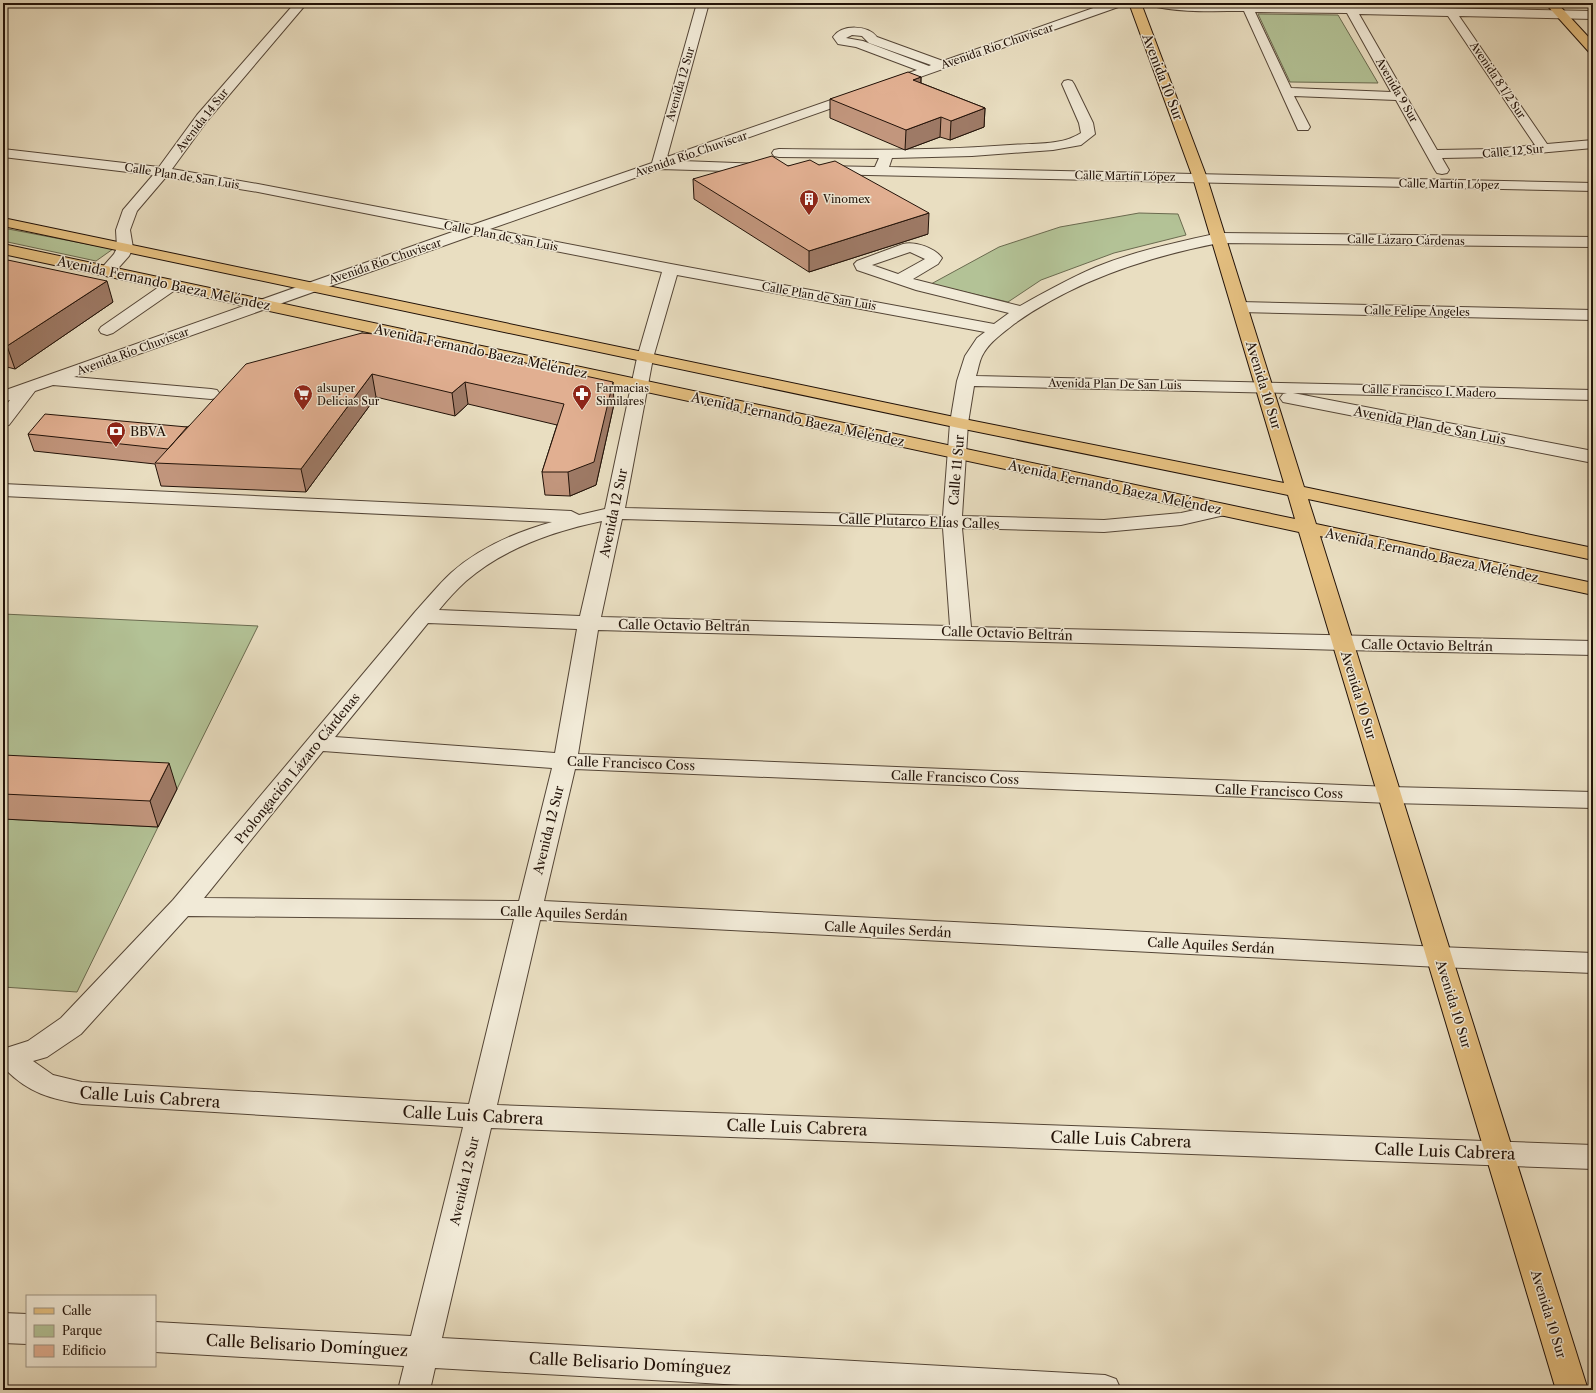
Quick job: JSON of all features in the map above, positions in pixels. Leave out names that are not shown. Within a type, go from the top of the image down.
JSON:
[{"type":"main road","name":"Avenida 10 Sur","points":[[1134,3],[1200,178],[1219,238],[1572,1390]]},
{"type":"main road","points":[[1551,3],[1593,49]]},
{"type":"main road","name":"Avenida Fernando Baeza Meléndez","points":[[3,222],[959,424],[1297,491],[1593,554]]},
{"type":"main road","name":"Avenida Fernando Baeza Meléndez","points":[[3,249],[1593,589]]},
{"type":"street","name":"Avenida 14 Sur","points":[[125,248],[123,230],[130,210],[163,172],[202,118],[301,3]]},
{"type":"street","name":"Avenida 12 Sur","points":[[658,165],[703,3]]},
{"type":"street","points":[[992,3],[1111,3]]},
{"type":"street","name":"Avenida Río Chuviscar","points":[[262,304],[1120,3]]},
{"type":"street","points":[[1152,3],[1174,6],[1593,15]]},
{"type":"street","points":[[1248,8],[1303,127]]},
{"type":"street","name":"Avenida 9 Sur","points":[[1352,10],[1442,170]]},
{"type":"street","name":"Avenida 8 1/2 Sur","points":[[1451,12],[1544,148]]},
{"type":"street","points":[[928,70],[859,44],[842,41],[839,37],[847,32],[868,34],[873,40],[942,66]]},
{"type":"street","points":[[779,153],[887,154],[972,152],[1053,146],[1076,142],[1088,134],[1086,123],[1068,84]]},
{"type":"street","points":[[1286,92],[1400,96]]},
{"type":"street","name":"Calle 12 Sur","points":[[1433,154],[1495,153],[1593,144]]},
{"type":"street","name":"Calle Plan de San Luis","points":[[3,153],[163,172],[258,188],[671,269],[997,329]]},
{"type":"street","points":[[882,171],[887,154]]},
{"type":"street","points":[[658,165],[778,168]]},
{"type":"street","name":"Calle Martín López","points":[[810,169],[1593,187]]},
{"type":"street","points":[[966,380],[973,356],[983,342],[997,329],[1022,311],[1067,286],[1103,270],[1178,246],[1219,238]]},
{"type":"street","name":"Calle Lázaro Cárdenas","points":[[1219,238],[1593,242]]},
{"type":"street","points":[[107,271],[121,256],[125,248]]},
{"type":"street","name":"Avenida 12 Sur","points":[[414,1390],[565,761],[589,622],[614,513],[645,358],[671,269]]},
{"type":"street","points":[[899,280],[932,290],[1022,311]]},
{"type":"street","points":[[107,330],[172,285]]},
{"type":"street","name":"Avenida Río Chuvíscar","points":[[3,398],[262,304]]},
{"type":"street","name":"Calle Felipe Ángeles","points":[[1240,307],[1593,315]]},
{"type":"street","points":[[349,339],[378,329]]},
{"type":"street","points":[[52,380],[211,394]]},
{"type":"street","name":"Avenida Plan De San Luis","points":[[966,380],[1266,390]]},
{"type":"street","name":"Calle 11 Sur","points":[[961,632],[952,522],[959,424],[966,380]]},
{"type":"street","points":[[3,421],[28,389]]},
{"type":"street","name":"Calle Francisco I. Madero","points":[[1266,390],[1593,395]]},
{"type":"street","name":"Avenida Plan de San Luis","points":[[1266,390],[1593,458]]},
{"type":"street","points":[[3,490],[586,518]]},
{"type":"street","name":"Calle Plutarco Elías Calles","points":[[614,513],[1104,526],[1181,519],[1222,510]]},
{"type":"street","name":"Prolongación Lázaro Cárdenas","points":[[7,1059],[37,1049],[71,1026],[182,907],[422,616],[460,576],[494,552],[539,532],[586,518],[614,513]]},
{"type":"street","name":"Calle Octavio Beltrán","points":[[422,616],[1343,643],[1593,648]]},
{"type":"street","name":"Calle Francisco Coss","points":[[317,743],[565,761],[1390,795],[1593,800]]},
{"type":"street","name":"Calle Aquiles Serdán","points":[[182,907],[529,910],[1439,957],[1593,963]]},
{"type":"street","name":"Calle Luis Cabrera","points":[[7,1059],[42,1084],[82,1094],[480,1116],[1499,1152],[1593,1157]]},
{"type":"street","points":[[3,1328],[26,1329]]},
{"type":"street","name":"Calle Belisario Domínguez","points":[[156,1336],[1105,1390]]},
{"type":"green space","points":[[1258,14],[1338,15],[1378,83],[1290,82]]},
{"type":"green space","points":[[1139,213],[1178,214],[1186,235],[1114,253],[1041,280],[1008,302],[931,284],[999,247],[1060,227]]},
{"type":"green space","points":[[3,228],[113,249],[96,261],[3,241]]},
{"type":"green space","points":[[3,614],[258,626],[177,789],[3,780]]},
{"type":"green space","points":[[3,819],[158,827],[77,992],[3,987]]},
{"type":"building","points":[[908,72],[921,77],[913,80],[985,108],[951,121],[941,117],[906,130],[830,99]]},
{"type":"building","name":"Vinomex","points":[[772,156],[788,166],[810,160],[819,165],[835,161],[929,213],[809,251],[693,179]]},
{"type":"building","points":[[3,259],[107,281],[7,346],[3,345]]},
{"type":"building","points":[[362,333],[401,336],[613,382],[594,462],[568,472],[542,472],[564,404],[465,382],[452,393],[372,374],[301,469],[155,463],[246,364]]},
{"type":"building","points":[[45,414],[187,427],[168,449],[28,434]]},
{"type":"building","points":[[3,755],[169,763],[150,801],[3,794]]},
{"type":"place","name":"Vinomex","points":[[809,216]]},
{"type":"place","name":"alsuper Delicias Sur","points":[[303,411]]},
{"type":"place","name":"Farmacias Similares","points":[[582,411]]},
{"type":"place","name":"BBVA","points":[[116,448]]}]
